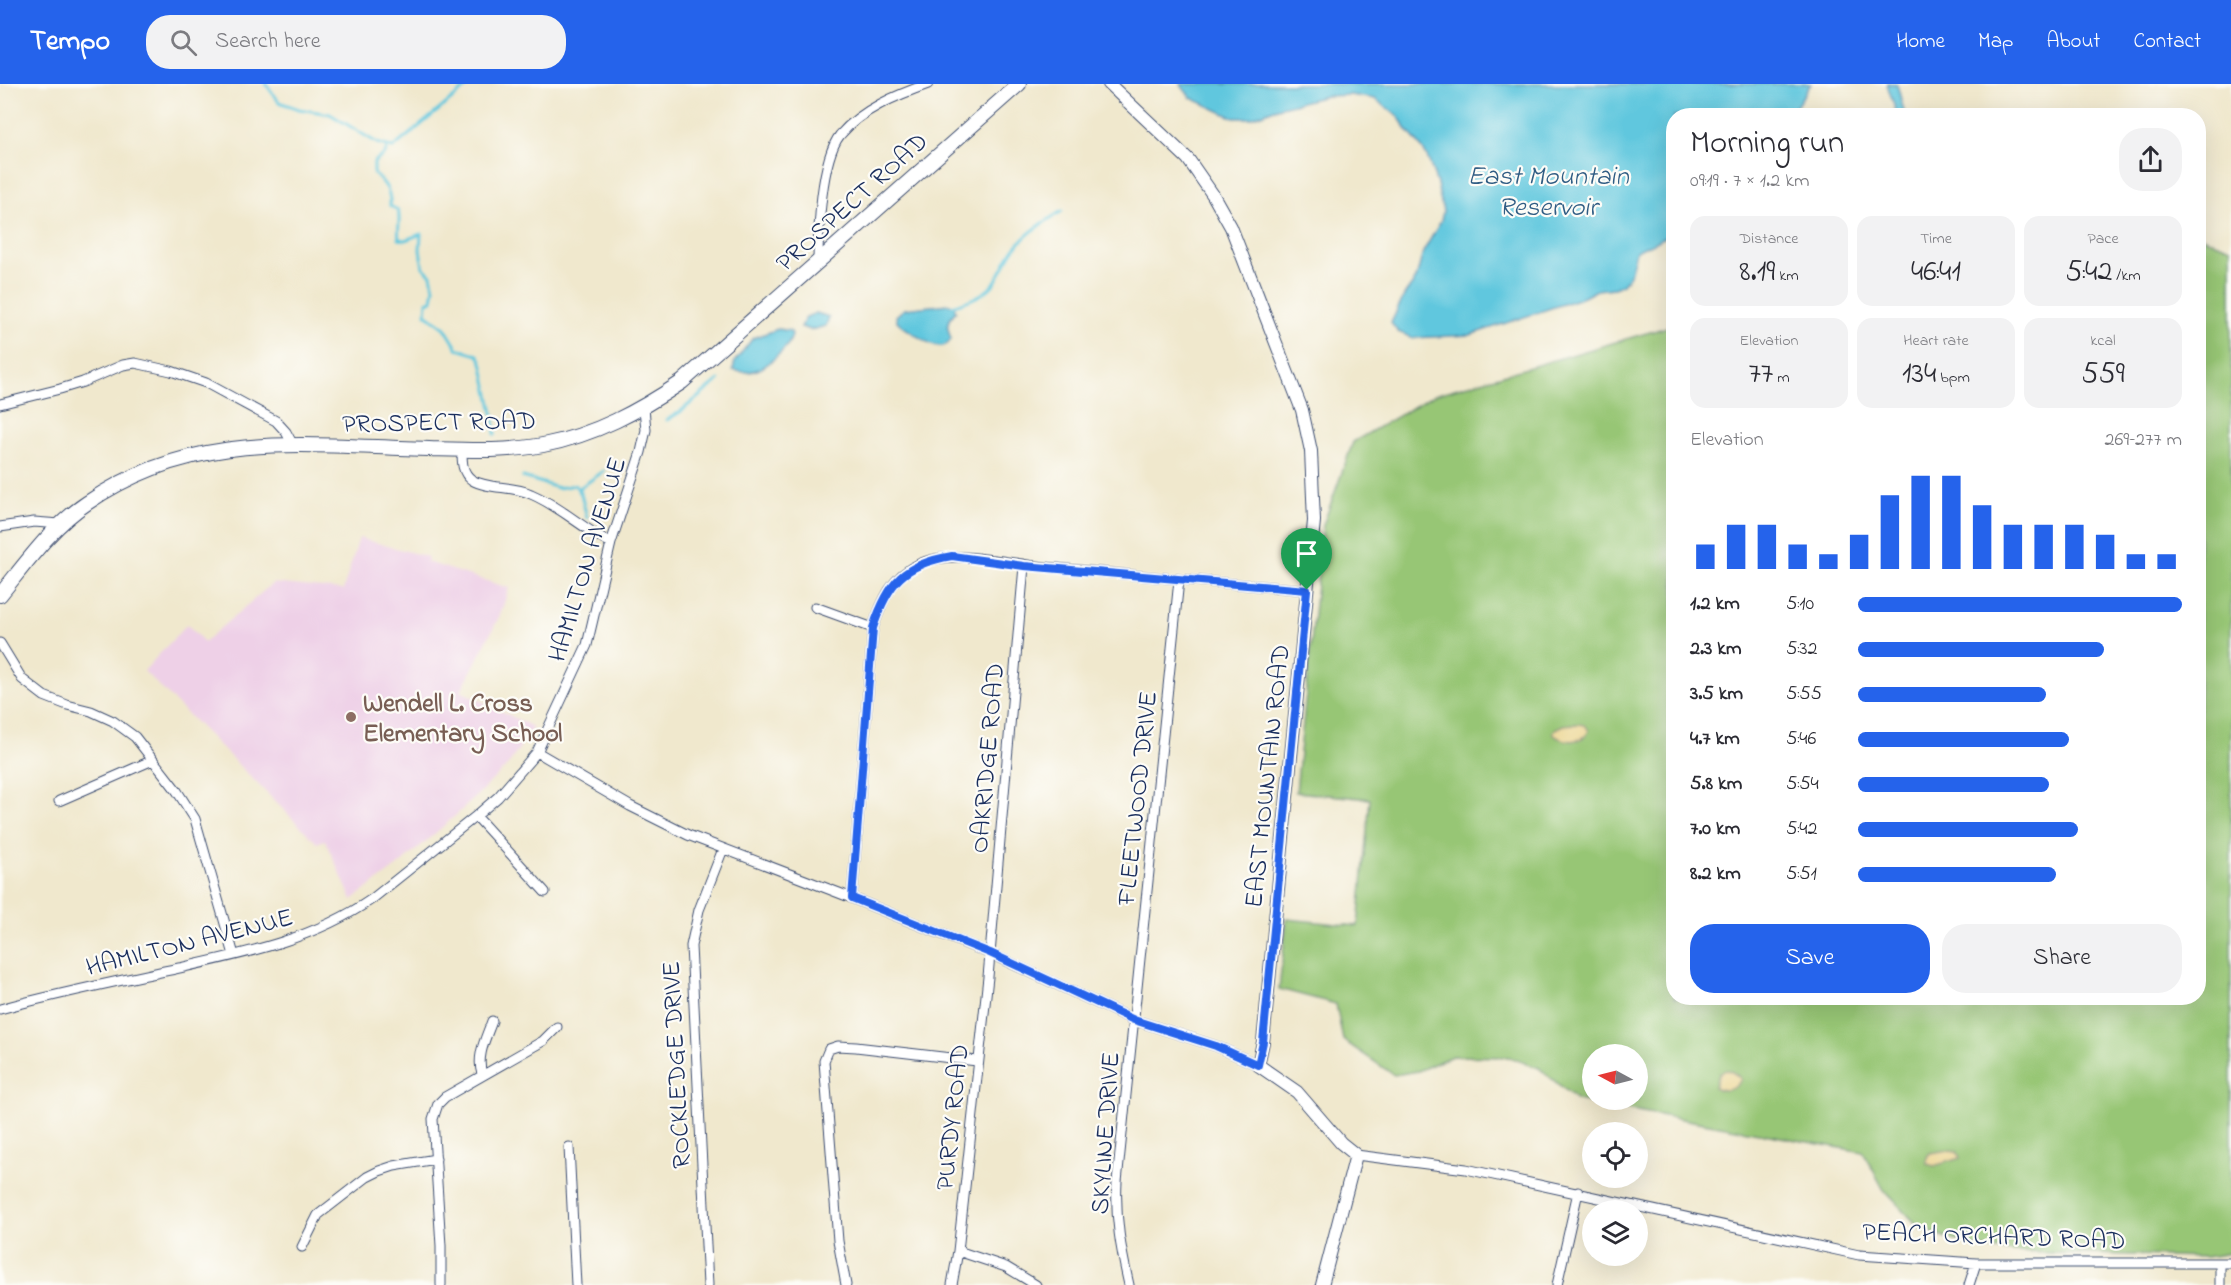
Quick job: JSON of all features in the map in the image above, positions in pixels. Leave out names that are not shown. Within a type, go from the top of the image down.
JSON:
[{"type":"main road","name":"PROSPECT ROAD","points":[[0,595],[60,524],[113,487],[146,470],[173,460],[220,449],[293,445],[462,450],[511,449],[559,442],[613,423],[644,408],[682,382],[1019,84]]},
{"type":"street","points":[[818,263],[818,232],[823,194],[830,157],[840,136],[872,109],[900,94],[928,84]]},
{"type":"street","name":"EAST MOUNTAIN ROAD","points":[[1109,84],[1188,159],[1213,195],[1231,227],[1302,410],[1311,451],[1314,521],[1263,1042],[1258,1065]]},
{"type":"street","points":[[0,404],[31,398],[83,382],[123,364],[135,363],[153,366],[206,383],[276,422],[286,432],[293,445]]},
{"type":"street","name":"HAMILTON AVENUE","points":[[0,1009],[285,942],[351,913],[372,899],[498,797],[537,752],[587,645],[611,543],[641,452],[646,430],[644,408]]},
{"type":"street","points":[[462,450],[464,472],[472,480],[481,484],[513,488],[543,499],[594,535],[611,543]]},
{"type":"street","points":[[0,527],[34,522],[60,524]]},
{"type":"street","points":[[852,898],[873,628],[881,603],[891,586],[917,564],[952,556],[1024,566],[1307,590]]},
{"type":"street","name":"OAKRIDGE ROAD","points":[[990,953],[1024,566]]},
{"type":"street","name":"FLEETWOOD DRIVE","points":[[1134,1020],[1179,580]]},
{"type":"street","points":[[815,607],[873,628]]},
{"type":"street","points":[[0,643],[22,679],[29,685],[44,696],[91,711],[113,721],[135,737],[153,760],[195,819],[234,955]]},
{"type":"street","points":[[537,752],[655,820],[723,849],[990,953],[1134,1020],[1216,1046],[1258,1065],[1297,1092],[1341,1143],[1356,1155],[1322,1285]]},
{"type":"street","points":[[59,801],[153,760]]},
{"type":"street","points":[[476,816],[545,892]]},
{"type":"street","name":"ROCKLEDGE DRIVE","points":[[708,1285],[691,946],[692,933],[699,910],[723,849]]},
{"type":"street","name":"PURDY ROAD","points":[[952,1285],[958,1251],[990,953]]},
{"type":"street","name":"SKYLINE DRIVE","points":[[1129,1285],[1119,1239],[1116,1208],[1134,1020]]},
{"type":"street","points":[[482,1074],[480,1055],[492,1021]]},
{"type":"street","points":[[441,1285],[433,1119],[438,1104],[445,1097],[482,1074],[543,1041],[557,1027]]},
{"type":"street","points":[[846,1285],[838,1241],[824,1061],[829,1049],[838,1046],[856,1047],[978,1061]]},
{"type":"street","points":[[568,1147],[576,1285]]},
{"type":"street","name":"PEACH ORCHARD ROAD","points":[[1356,1155],[1456,1167],[1859,1254],[1976,1263],[2231,1263]]},
{"type":"street","points":[[302,1247],[318,1215],[366,1178],[394,1166],[436,1159]]},
{"type":"street","points":[[1557,1285],[1578,1192]]},
{"type":"street","points":[[958,1251],[1006,1267],[1036,1285]]},
{"type":"street","points":[[1969,1285],[1976,1263]]},
{"type":"street","points":[[2220,1264],[2220,1285]]},
{"type":"shaded area","name":"Wendell L. Cross Elementary School","points":[[359,538],[428,557],[427,562],[509,588],[500,615],[461,691],[533,727],[509,764],[463,809],[399,865],[352,900],[325,840],[317,843],[144,671],[187,624],[204,642],[273,583],[343,590]]},
{"type":"green space","points":[[2206,239],[2231,248],[2231,1253],[2206,1257],[2012,1252],[1972,1246],[1921,1229],[1884,1190],[1863,1152],[1632,1110],[1648,1110],[1648,1044],[1582,1044],[1582,1101],[1577,1100],[1539,1068],[1509,1057],[1452,1056],[1418,1071],[1394,1075],[1343,1040],[1336,1004],[1279,989],[1287,919],[1358,926],[1370,799],[1296,792],[1323,525],[1353,442],[1434,395],[1666,327],[1666,1005],[2206,1005]]},
{"type":"sand","points":[[1563,725],[1583,725],[1589,731],[1582,738],[1572,741],[1553,734],[1555,729]]},
{"type":"sand","points":[[1727,1070],[1741,1079],[1739,1083],[1729,1089],[1722,1090],[1714,1087],[1720,1072]]},
{"type":"sand","points":[[1957,1151],[1960,1158],[1934,1166],[1927,1164],[1927,1157],[1930,1153]]},
{"type":"water","name":"East Mountain Reservoir","points":[[1180,84],[1811,84],[1795,108],[1666,108],[1666,237],[1636,251],[1630,275],[1623,284],[1614,288],[1597,290],[1584,297],[1470,335],[1413,338],[1398,332],[1391,323],[1405,294],[1416,279],[1423,252],[1441,221],[1443,211],[1429,161],[1423,149],[1398,116],[1375,99],[1350,95],[1326,96],[1277,108],[1251,118],[1234,118],[1191,98]]},
{"type":"water","points":[[1887,84],[1897,84],[1903,108],[1895,108]]},
{"type":"water","points":[[949,304],[954,306],[956,311],[948,324],[951,339],[943,346],[924,340],[897,321],[896,316],[904,309]]},
{"type":"water","points":[[816,313],[829,317],[826,326],[811,330],[801,327],[806,317]]},
{"type":"water","points":[[778,329],[790,331],[792,334],[787,345],[774,359],[758,370],[740,372],[733,370],[735,361],[753,338]]},
{"type":"waterway","points":[[266,84],[279,102],[299,109],[330,114],[377,143],[393,148],[470,84]]},
{"type":"waterway","points":[[388,146],[385,154],[374,162],[374,174],[386,188],[390,206],[398,210],[399,239],[405,240],[421,234],[420,250],[423,267],[431,275],[434,288],[432,300],[427,302],[426,314],[445,328],[458,349],[478,355],[482,362],[494,418],[495,435]]},
{"type":"waterway","points":[[951,306],[989,289],[1019,243],[1036,228],[1062,211]]},
{"type":"waterway","points":[[667,420],[719,380]]},
{"type":"waterway","points":[[578,489],[604,471]]},
{"type":"waterway","points":[[523,477],[558,488],[575,485],[581,494],[587,518]]},
{"type":"place","name":"Wendell L. Cross Elementary School","points":[[351,717]]},
{"type":"route","points":[[952,556],[1024,566],[1307,590],[1263,1042],[1258,1065],[1216,1046],[1134,1020],[990,953],[852,898],[873,628],[881,603],[891,586],[917,564],[952,556]]}]
